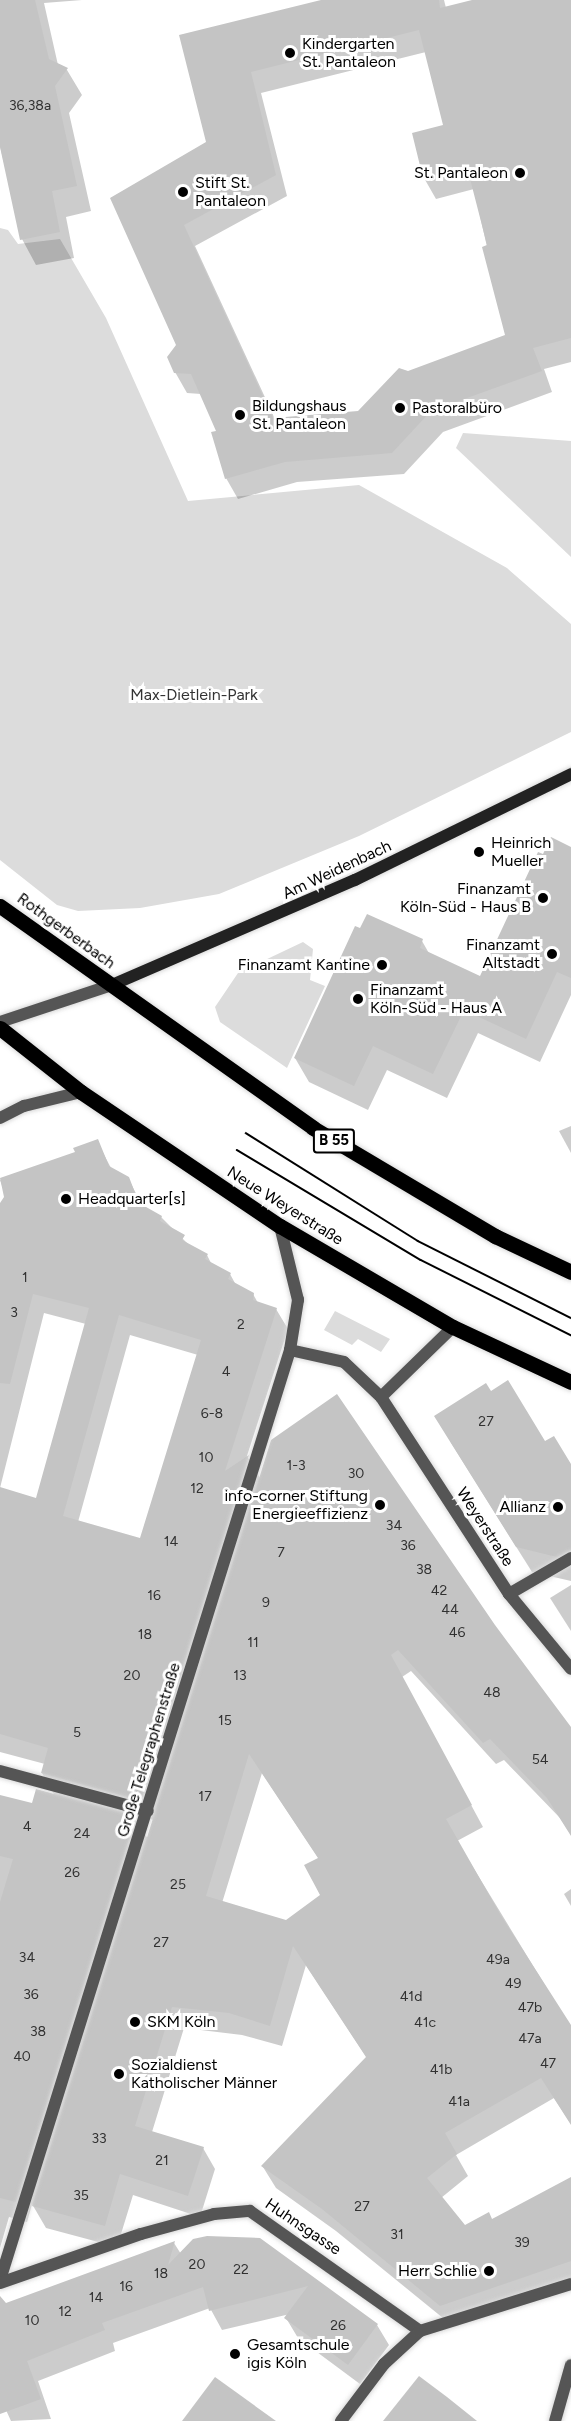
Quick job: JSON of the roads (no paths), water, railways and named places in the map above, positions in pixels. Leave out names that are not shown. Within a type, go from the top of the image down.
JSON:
[{"type":"main road","name":"Rothgerberbach","points":[[0,906],[112,985]]},
{"type":"main road","name":"B 55","points":[[112,985],[313,1128],[495,1236],[571,1272]]},
{"type":"main road","name":"Neue Weyerstraße","points":[[0,1028],[81,1092],[280,1226],[453,1327],[571,1382]]},
{"type":"street","name":"Am Weidenbach","points":[[112,985],[355,880],[571,774]]},
{"type":"street","points":[[0,1022],[112,985]]},
{"type":"street","points":[[0,1118],[24,1106],[81,1092]]},
{"type":"street","name":"Große Telegraphenstraße","points":[[0,2281],[290,1350],[298,1300],[280,1226]]},
{"type":"street","points":[[381,1397],[453,1327]]},
{"type":"street","name":"Weyerstraße","points":[[290,1350],[344,1362],[381,1397],[509,1594],[571,1669]]},
{"type":"street","points":[[509,1594],[571,1558]]},
{"type":"street","points":[[0,1771],[148,1811]]},
{"type":"street","name":"Huhnsgasse","points":[[0,2281],[141,2234],[214,2214],[250,2211],[420,2331]]},
{"type":"street","points":[[341,2421],[384,2364],[420,2331],[571,2284]]},
{"type":"street","points":[[555,2421],[571,2365]]},
{"type":"tram line","points":[[246,1133],[418,1241],[571,1318]]},
{"type":"tram line","points":[[237,1150],[421,1260],[571,1335]]},
{"type":"place","name":"Kindergarten St. Pantaleon","points":[[290,53]]},
{"type":"place","name":"St. Pantaleon","points":[[520,173]]},
{"type":"place","name":"Stift St. Pantaleon","points":[[183,192]]},
{"type":"place","name":"Pastoralbüro","points":[[400,408]]},
{"type":"place","name":"Bildungshaus St. Pantaleon","points":[[240,415]]},
{"type":"place","name":"Heinrich Mueller","points":[[479,852]]},
{"type":"place","name":"Finanzamt Köln-Süd - Haus B","points":[[543,898]]},
{"type":"place","name":"Finanzamt Altstadt","points":[[552,954]]},
{"type":"place","name":"Finanzamt Kantine","points":[[382,965]]},
{"type":"place","name":"Finanzamt Köln-Süd - Haus A","points":[[358,999]]},
{"type":"place","name":"Headquarter[s]","points":[[66,1199]]},
{"type":"place","name":"info-corner Stiftung Energieeffizienz","points":[[380,1505]]},
{"type":"place","name":"Allianz","points":[[558,1507]]},
{"type":"place","name":"SKM Köln","points":[[135,2022]]},
{"type":"place","name":"Sozialdienst Katholischer Männer","points":[[119,2074]]},
{"type":"place","name":"Herr Schlie","points":[[489,2271]]},
{"type":"place","name":"Gesamtschule igis Köln","points":[[235,2354]]},
{"type":"park label","name":"Max-Dietlein-Park","points":[[194,695]]}]
